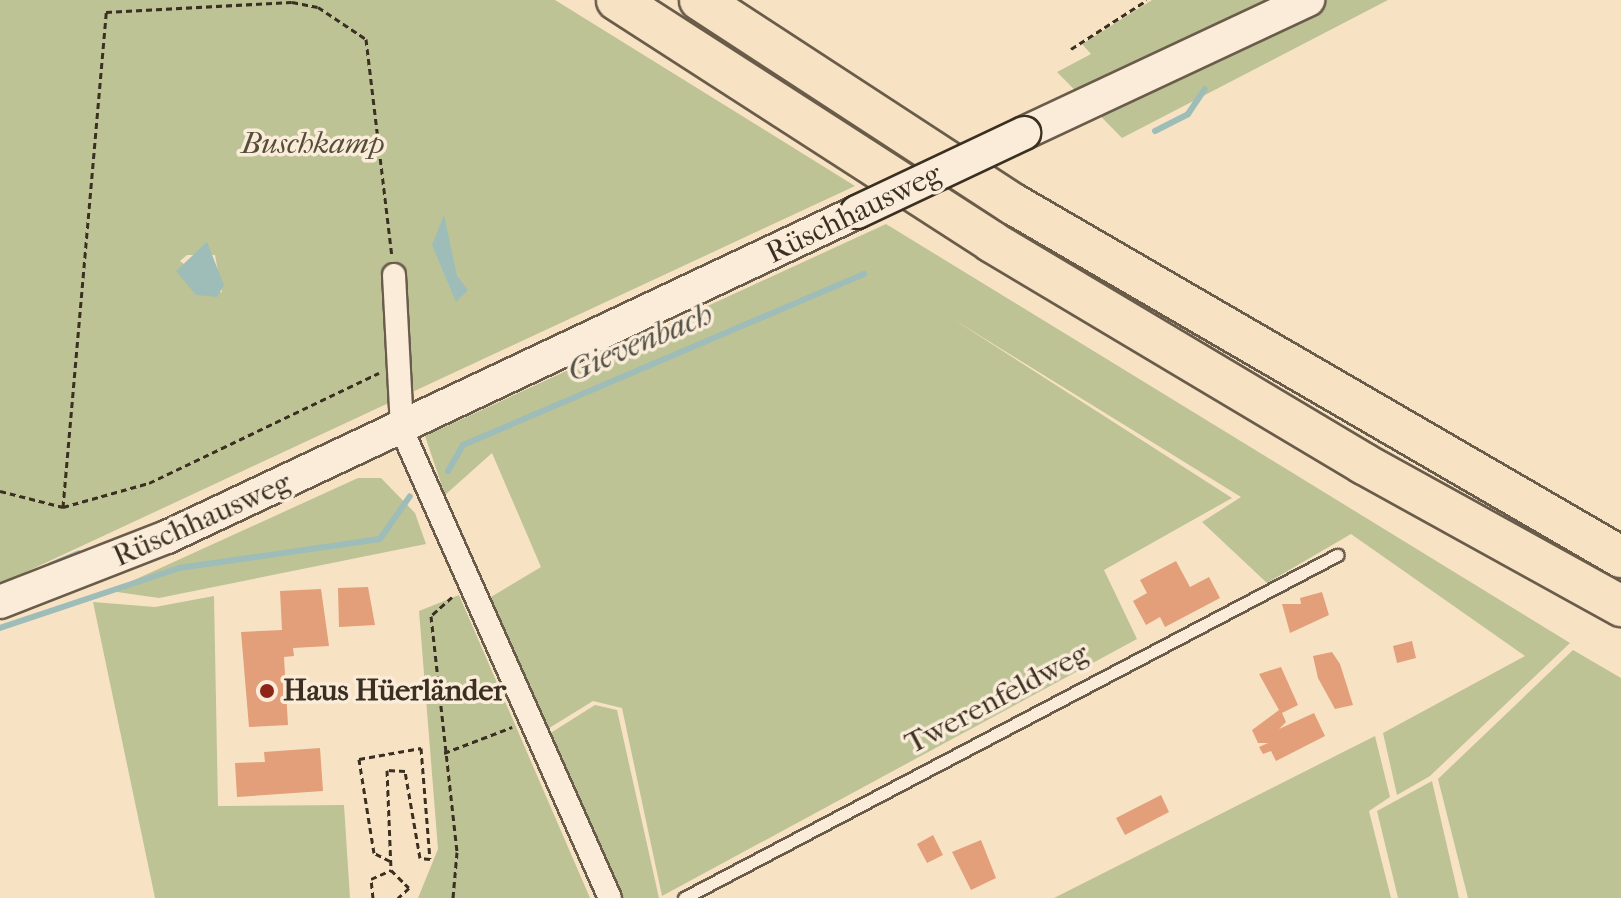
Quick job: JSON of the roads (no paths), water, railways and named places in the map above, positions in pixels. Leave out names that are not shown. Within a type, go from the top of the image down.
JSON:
[{"type":"highway","points":[[617,0],[992,242],[1364,464],[1621,606]]},
{"type":"highway","points":[[700,0],[1013,204],[1621,557]]},
{"type":"main road","name":"Rüschhausweg","points":[[0,602],[167,537],[402,430],[1308,0]]},
{"type":"street","points":[[394,275],[403,371],[402,430],[610,898]]},
{"type":"lane","name":"Twerenfeldweg","points":[[684,898],[1337,555]]},
{"type":"water","points":[[444,215],[457,276],[468,290],[456,302],[432,245]]},
{"type":"water","points":[[207,242],[224,285],[217,297],[196,295],[176,271]]},
{"type":"waterway","name":"Gievenbach","points":[[1155,131],[1188,114],[1205,89]]},
{"type":"waterway","name":"Gievenbach","points":[[448,471],[463,445],[864,274]]},
{"type":"waterway","name":"Gievenbach","points":[[0,628],[179,568],[380,539],[410,496]]},
{"type":"waterway","points":[[51,565],[79,553]]},
{"type":"place","name":"Haus Hüerländer","points":[[267,691]]},
{"type":"park label","name":"Buschkamp","points":[[313,144]]}]
